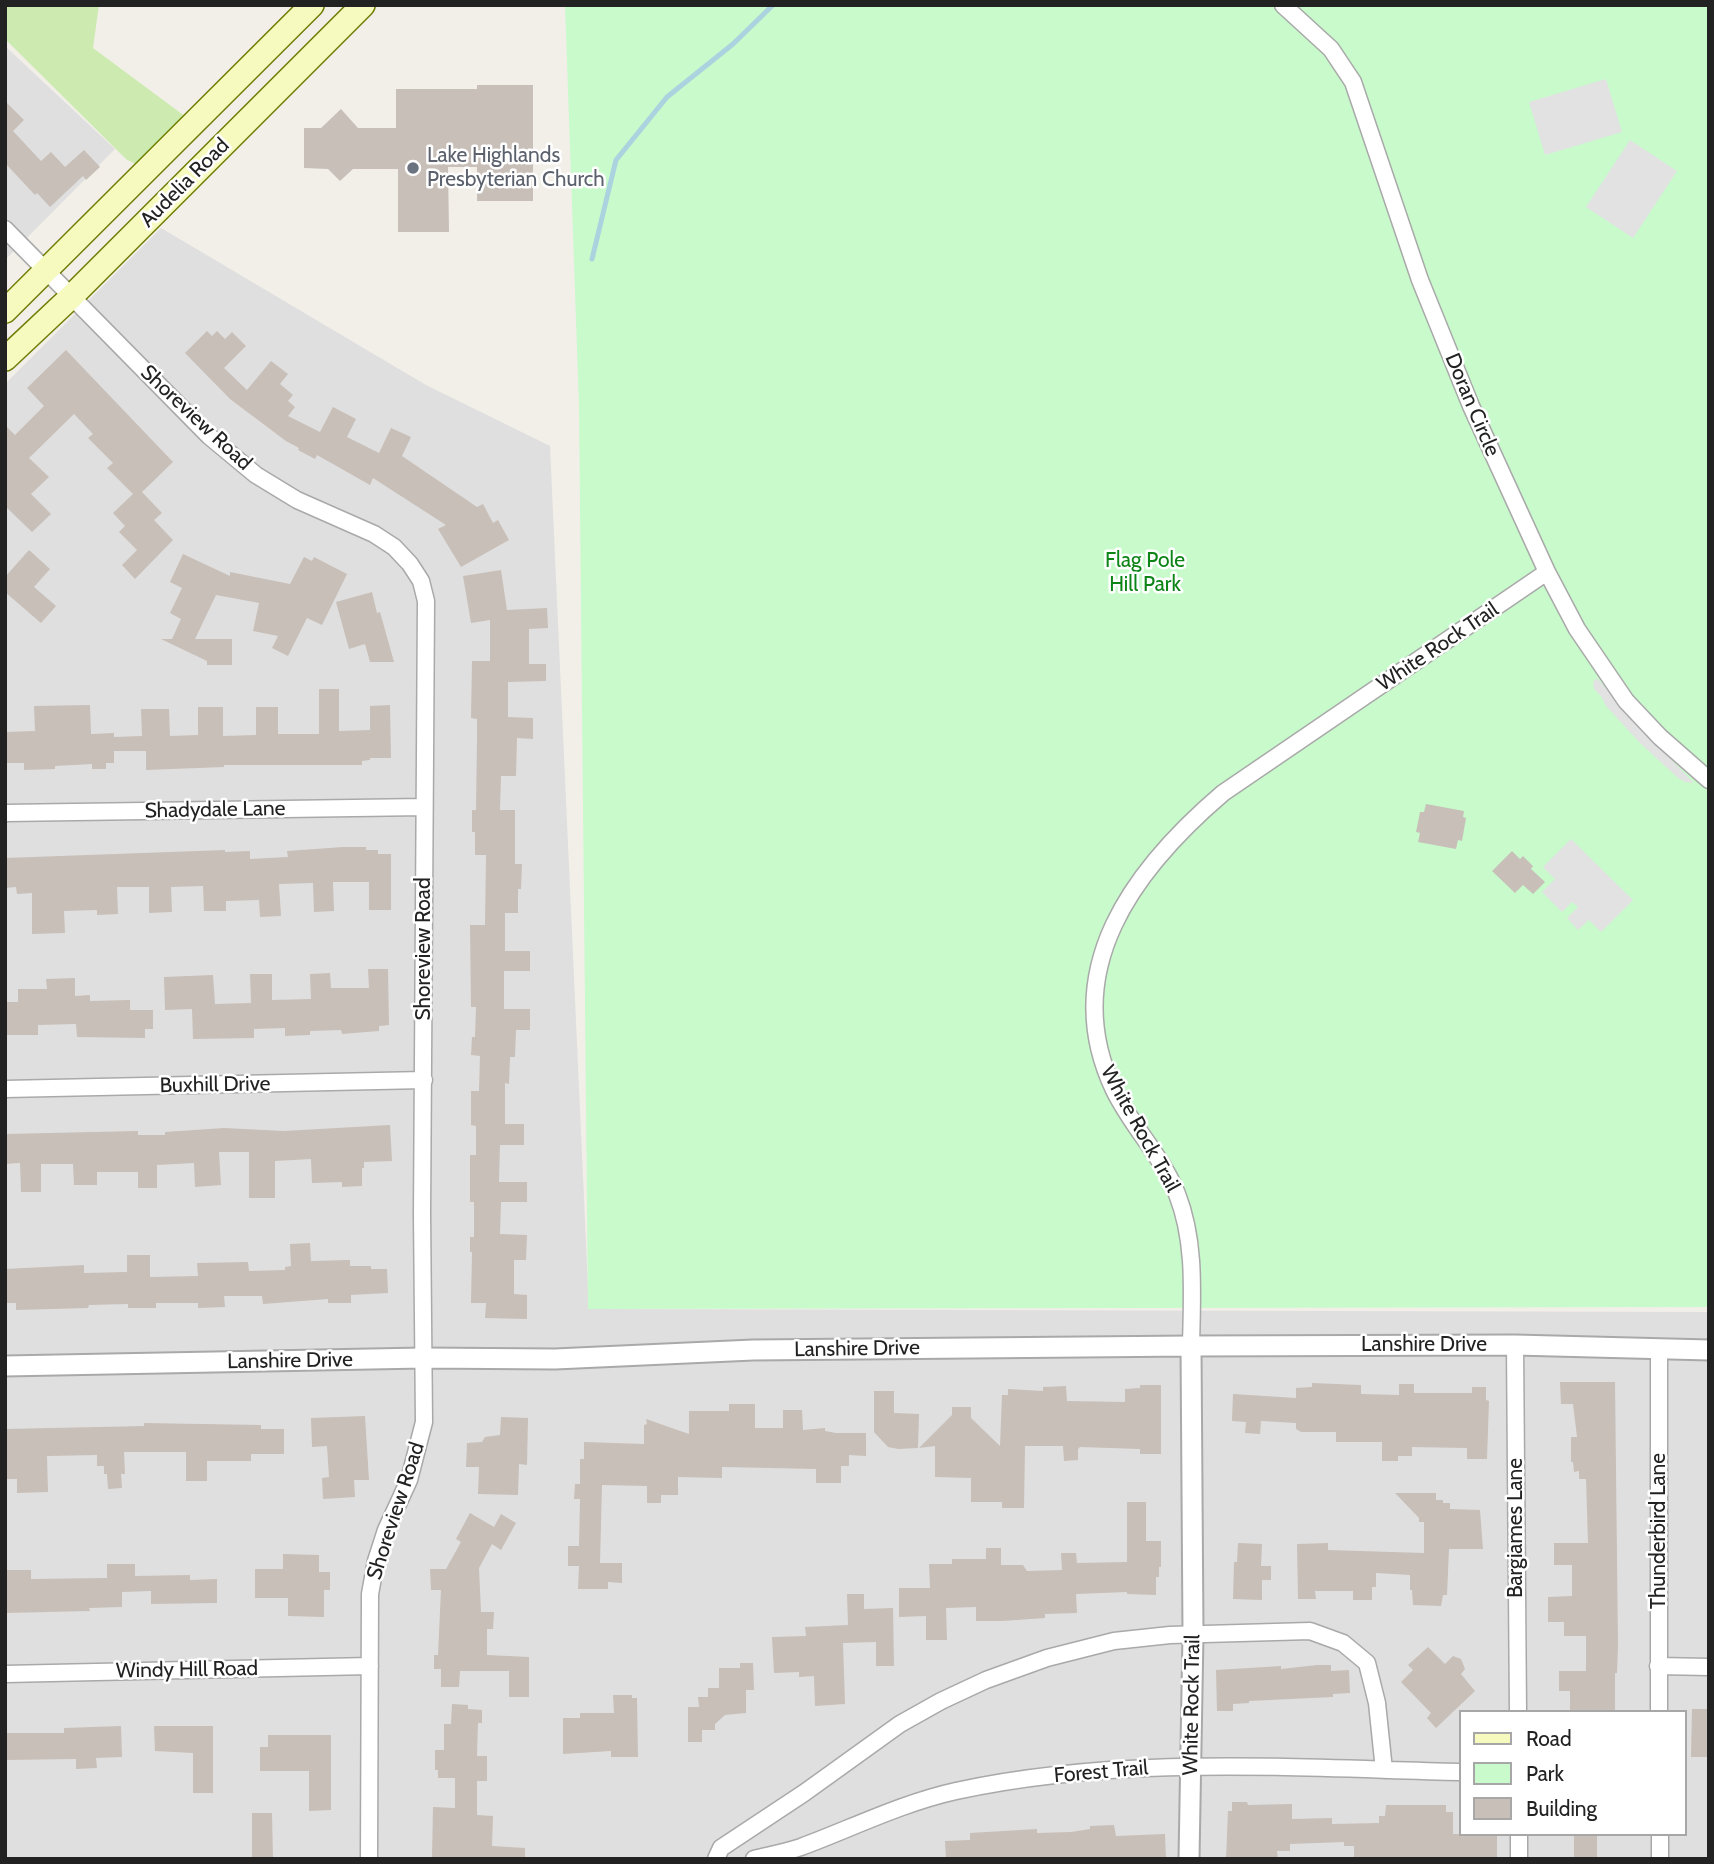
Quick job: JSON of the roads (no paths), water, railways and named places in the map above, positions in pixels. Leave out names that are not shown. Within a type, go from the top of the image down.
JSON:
[{"type":"main road","name":"Audelia Road","points":[[5,311],[312,5]]},
{"type":"main road","name":"Audelia Road","points":[[5,359],[71,297],[363,5]]},
{"type":"main road","points":[[265,52],[290,78]]},
{"type":"street","name":"Doran Circle","points":[[1283,5],[1331,49],[1353,82],[1420,280],[1471,405],[1547,572],[1577,629],[1626,701],[1660,737],[1709,780]]},
{"type":"street","name":"Shoreview Road","points":[[5,229],[209,436],[256,475],[297,500],[374,534],[394,547],[421,581],[427,616],[424,807],[424,1422],[409,1480],[386,1530],[372,1583],[369,1859]]},
{"type":"street","name":"White Rock Trail","points":[[1189,1859],[1193,1634],[1192,1269],[1185,1221],[1177,1194],[1164,1166],[1115,1092],[1102,1062],[1095,1031],[1095,984],[1111,933],[1130,896],[1150,864],[1192,819],[1223,793],[1547,572]]},
{"type":"street","name":"Shadydale Lane","points":[[5,813],[424,807]]},
{"type":"street","name":"Buxhill Drive","points":[[5,1089],[424,1080]]},
{"type":"street","name":"Lanshire Drive","points":[[5,1366],[423,1358],[555,1359],[753,1350],[1515,1345],[1709,1350]]},
{"type":"street","name":"Bargiames Lane","points":[[1515,1345],[1518,1710]]},
{"type":"street","name":"Thunderbird Lane","points":[[1659,1349],[1659,1710]]},
{"type":"street","points":[[716,1859],[721,1848],[901,1724],[941,1701],[1047,1658],[1114,1642],[1193,1634],[1310,1631],[1343,1643],[1367,1663],[1377,1703],[1384,1770]]},
{"type":"street","name":"Windy Hill Road","points":[[5,1674],[370,1666]]},
{"type":"street","points":[[1658,1666],[1709,1667]]},
{"type":"street","name":"Forest Trail","points":[[754,1859],[797,1848],[917,1802],[953,1791],[1012,1780],[1192,1766],[1458,1772]]},
{"type":"street","points":[[1518,1836],[1519,1859]]},
{"type":"street","points":[[1660,1836],[1660,1859]]},
{"type":"waterway","points":[[592,259],[616,160],[667,97],[733,44],[773,5]]},
{"type":"place","name":"Lake Highlands Presbyterian Church","points":[[413,168]]},
{"type":"park label","name":"Flag Pole Hill Park","points":[[1145,573]]}]
